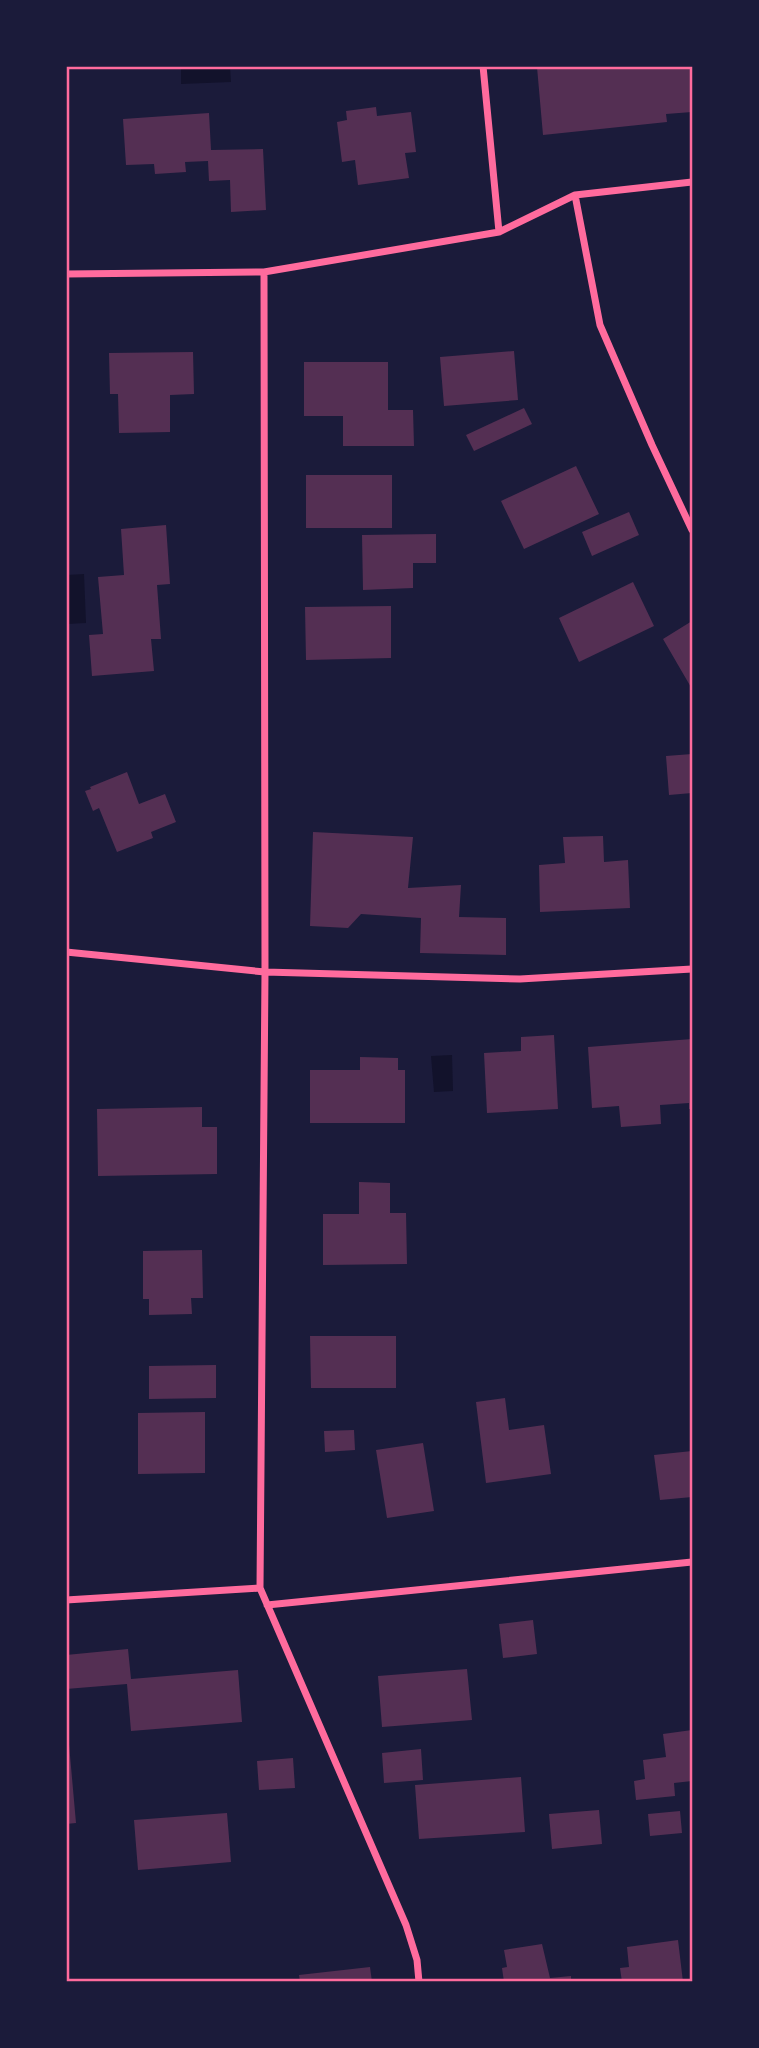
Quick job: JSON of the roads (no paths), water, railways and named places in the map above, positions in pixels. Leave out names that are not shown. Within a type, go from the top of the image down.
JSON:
[{"type":"street","points":[[483,66],[499,232]]},
{"type":"street","points":[[66,274],[264,272],[499,232],[575,195],[692,182]]},
{"type":"street","points":[[575,195],[600,325],[692,530]]},
{"type":"street","points":[[264,272],[264,972],[260,1588],[406,1926],[417,1960],[419,1982]]},
{"type":"street","points":[[66,952],[264,972],[520,979],[692,969]]},
{"type":"street","points":[[267,1605],[692,1562]]},
{"type":"street","points":[[66,1601],[260,1588]]}]
